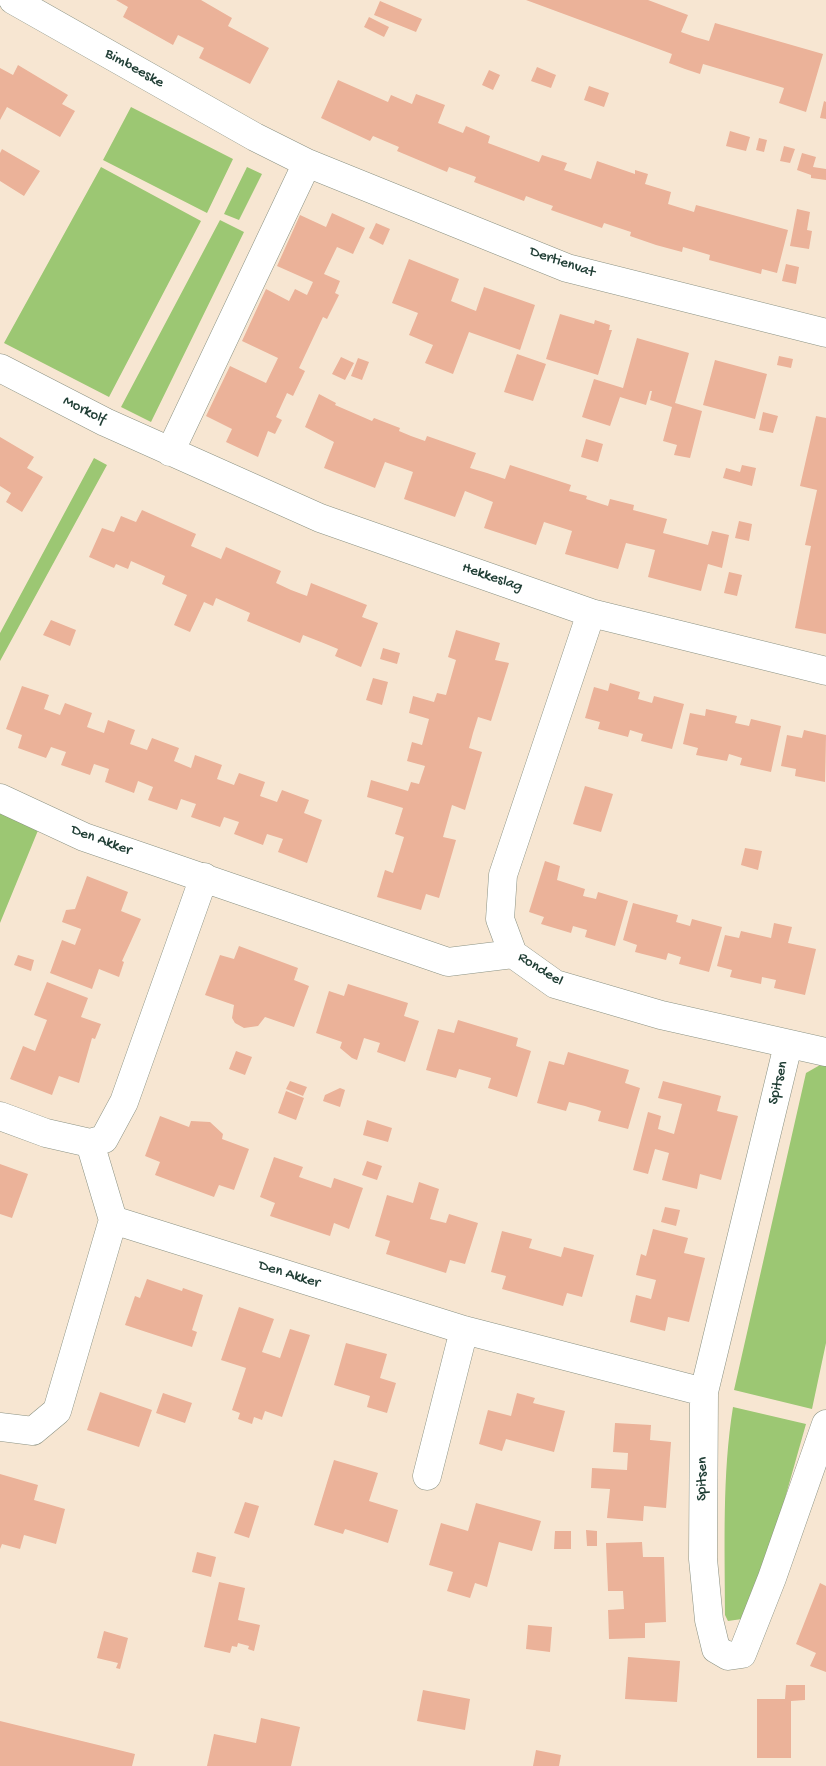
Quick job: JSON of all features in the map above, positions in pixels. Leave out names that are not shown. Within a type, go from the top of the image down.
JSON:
[{"type":"street","name":"Bimbeeske","points":[[13,0],[255,137]]},
{"type":"street","name":"Dertienvat","points":[[255,137],[307,163],[567,268],[826,333]]},
{"type":"street","points":[[170,452],[307,163]]},
{"type":"street","name":"Morkolf","points":[[0,368],[104,422],[170,452]]},
{"type":"street","name":"Hekkeslag","points":[[170,452],[320,518],[591,613],[826,671]]},
{"type":"street","name":"Rondeel","points":[[591,613],[503,875],[500,919],[512,954],[555,984],[661,1015],[826,1052]]},
{"type":"street","name":"Den Akker","points":[[0,798],[84,837],[448,962],[512,954]]},
{"type":"street","points":[[0,1116],[46,1132],[90,1143],[104,1139],[124,1102],[204,877]]},
{"type":"street","name":"Spitsen","points":[[788,1045],[704,1392],[703,1559],[710,1620],[716,1649],[728,1656],[742,1654],[772,1578],[826,1424]]},
{"type":"street","points":[[0,1427],[33,1431],[57,1411],[113,1220],[90,1143]]},
{"type":"street","name":"Den Akker","points":[[113,1220],[464,1330],[704,1392]]},
{"type":"street","points":[[427,1476],[464,1330]]},
{"type":"green space","points":[[131,107],[233,159],[207,213],[103,160]]},
{"type":"green space","points":[[101,167],[201,221],[109,397],[4,343]]},
{"type":"green space","points":[[247,167],[262,174],[239,220],[224,214]]},
{"type":"green space","points":[[220,220],[244,232],[151,422],[121,407]]},
{"type":"green space","points":[[94,458],[107,465],[0,661],[0,633]]},
{"type":"green space","points":[[0,811],[39,828],[0,923]]},
{"type":"green space","points":[[820,1065],[826,1066],[826,1343],[812,1409],[734,1390],[806,1073]]},
{"type":"green space","points":[[733,1407],[806,1424],[778,1523],[742,1619],[728,1621],[725,1615],[725,1511],[727,1458]]},
{"type":"building","points":[[116,0],[201,0],[232,18],[228,26],[269,48],[250,84],[199,58],[204,48],[178,35],[173,45],[123,17],[128,7]]},
{"type":"building","points":[[526,0],[648,0],[688,15],[681,32],[695,37],[709,41],[715,23],[823,54],[806,112],[779,103],[784,88],[703,64],[700,74],[685,69],[669,63],[672,54]]},
{"type":"building","points":[[380,1],[422,19],[416,32],[374,15]]},
{"type":"building","points":[[369,17],[389,27],[384,37],[364,27]]},
{"type":"building","points":[[18,65],[68,95],[62,104],[75,111],[60,137],[7,107],[0,120],[0,68],[13,75]]},
{"type":"building","points":[[537,67],[556,75],[551,88],[531,81]]},
{"type":"building","points":[[489,70],[500,75],[493,90],[482,85]]},
{"type":"building","points":[[338,80],[388,102],[391,95],[412,104],[416,94],[445,105],[438,123],[463,133],[466,126],[490,136],[488,143],[539,162],[542,155],[567,163],[564,170],[591,179],[597,161],[635,174],[635,170],[648,174],[645,184],[671,192],[668,204],[694,212],[696,205],[788,230],[777,273],[762,269],[761,274],[709,260],[710,255],[683,247],[682,252],[656,245],[630,236],[631,232],[604,223],[602,228],[551,210],[553,206],[526,196],[524,201],[474,182],[476,177],[449,167],[447,172],[397,151],[399,147],[373,136],[370,141],[321,118]]},
{"type":"building","points":[[589,86],[609,93],[604,107],[584,100]]},
{"type":"building","points":[[824,101],[826,102],[826,119],[820,118]]},
{"type":"building","points":[[730,131],[750,137],[746,151],[726,146]]},
{"type":"building","points":[[759,138],[767,140],[764,152],[756,150]]},
{"type":"building","points":[[784,146],[795,149],[790,163],[780,161]]},
{"type":"building","points":[[2,149],[40,171],[24,196],[0,181],[0,153]]},
{"type":"building","points":[[802,153],[816,157],[813,167],[826,169],[826,180],[811,178],[811,175],[797,170]]},
{"type":"building","points":[[797,209],[810,212],[807,230],[812,231],[809,249],[790,246]]},
{"type":"building","points":[[332,213],[365,228],[353,254],[337,247],[324,274],[340,281],[335,293],[339,295],[327,319],[323,317],[299,368],[305,371],[293,396],[287,393],[276,417],[282,420],[275,434],[268,431],[258,457],[226,442],[232,429],[206,416],[230,366],[266,383],[278,358],[242,341],[266,289],[289,301],[295,289],[307,295],[313,282],[277,266],[300,215],[326,227]]},
{"type":"building","points":[[376,223],[390,229],[383,245],[369,238]]},
{"type":"building","points":[[409,259],[459,279],[451,301],[476,311],[484,287],[535,305],[520,350],[469,332],[453,374],[425,363],[433,345],[409,335],[418,313],[392,303]]},
{"type":"building","points":[[786,264],[799,267],[796,284],[782,281]]},
{"type":"building","points":[[560,314],[594,324],[595,320],[610,325],[609,330],[612,330],[598,375],[546,359]]},
{"type":"building","points":[[637,338],[689,353],[675,403],[702,411],[690,458],[674,455],[677,445],[663,441],[672,407],[650,400],[652,391],[650,391],[646,405],[620,397],[610,426],[582,417],[594,379],[623,388]]},
{"type":"building","points":[[517,354],[546,364],[533,401],[504,392]]},
{"type":"building","points":[[779,356],[793,359],[791,368],[777,365]]},
{"type":"building","points":[[341,357],[354,363],[345,380],[332,374]]},
{"type":"building","points":[[358,358],[369,362],[362,380],[351,376]]},
{"type":"building","points":[[715,360],[767,374],[755,419],[703,405]]},
{"type":"building","points":[[319,394],[336,403],[335,405],[372,421],[374,418],[400,428],[399,431],[411,436],[425,441],[427,436],[476,453],[470,468],[505,479],[510,465],[571,485],[569,491],[587,496],[586,499],[608,506],[610,499],[634,505],[633,510],[667,519],[663,533],[708,545],[712,531],[729,535],[722,568],[708,564],[701,591],[648,577],[655,550],[626,543],[618,569],[565,554],[572,531],[544,522],[536,545],[484,528],[493,502],[465,491],[455,517],[404,499],[413,472],[385,462],[375,488],[324,468],[334,442],[305,427]]},
{"type":"building","points":[[763,412],[778,416],[773,433],[759,430]]},
{"type":"building","points":[[816,416],[826,418],[826,634],[795,628],[811,546],[805,545],[817,490],[800,486]]},
{"type":"building","points":[[0,437],[34,457],[27,468],[43,477],[22,512],[6,502],[11,493],[0,486]]},
{"type":"building","points":[[586,439],[603,444],[598,462],[581,457]]},
{"type":"building","points":[[742,465],[756,468],[752,486],[723,478],[726,468],[740,472]]},
{"type":"building","points":[[142,510],[196,534],[191,546],[221,559],[226,547],[281,571],[276,583],[291,590],[307,596],[311,583],[367,605],[362,617],[378,623],[361,667],[335,656],[338,649],[321,642],[303,635],[300,643],[247,621],[250,613],[216,598],[213,606],[204,602],[190,632],[174,625],[187,595],[162,584],[165,576],[131,561],[128,569],[116,564],[114,568],[89,557],[102,528],[114,532],[121,516],[136,522]]},
{"type":"building","points":[[739,521],[752,524],[749,541],[735,538]]},
{"type":"building","points":[[729,572],[742,575],[737,596],[724,593]]},
{"type":"building","points":[[51,620],[76,630],[70,646],[43,635]]},
{"type":"building","points":[[456,630],[500,643],[495,660],[509,663],[491,721],[478,717],[473,733],[469,748],[482,752],[465,810],[452,805],[443,837],[456,840],[439,898],[426,894],[421,910],[377,897],[385,870],[393,873],[404,837],[395,834],[403,808],[367,797],[371,780],[408,791],[411,782],[419,784],[425,766],[407,761],[412,742],[422,745],[429,719],[409,713],[413,696],[434,702],[437,693],[446,695],[456,660],[448,657]]},
{"type":"building","points":[[383,648],[400,653],[397,664],[380,659]]},
{"type":"building","points":[[373,678],[388,682],[382,705],[366,700]]},
{"type":"building","points":[[610,683],[640,692],[638,699],[652,703],[654,696],[684,704],[672,749],[641,741],[643,734],[630,730],[628,737],[598,729],[600,722],[585,718],[594,687],[608,691]]},
{"type":"building","points":[[22,686],[49,695],[44,709],[60,715],[65,703],[92,713],[87,727],[104,733],[108,720],[135,730],[130,744],[147,750],[152,738],[179,748],[174,761],[191,768],[195,755],[222,765],[217,779],[234,785],[239,773],[265,782],[260,796],[277,802],[282,790],[309,800],[304,813],[322,820],[307,863],[278,852],[283,839],[267,834],[263,845],[234,834],[239,822],[224,817],[220,827],[191,817],[196,804],[181,799],[177,810],[148,800],[153,787],[138,781],[134,793],[105,782],[109,769],[94,764],[90,775],[61,765],[66,752],[51,747],[46,758],[18,748],[22,735],[6,729]]},
{"type":"building","points":[[706,709],[737,716],[735,723],[749,726],[751,719],[781,726],[771,772],[740,765],[742,758],[729,754],[727,761],[696,755],[698,748],[683,744],[690,713],[705,716]]},
{"type":"building","points":[[804,730],[826,735],[825,782],[795,776],[796,769],[781,766],[787,735],[802,738]]},
{"type":"building","points":[[585,786],[613,794],[601,832],[573,824]]},
{"type":"building","points":[[745,848],[762,851],[758,870],[741,865]]},
{"type":"building","points":[[545,861],[560,866],[557,880],[585,889],[583,896],[596,899],[598,892],[628,901],[615,946],[585,937],[587,930],[573,926],[571,933],[541,924],[544,917],[529,912]]},
{"type":"building","points":[[87,876],[128,892],[121,911],[141,919],[122,961],[124,962],[119,977],[99,969],[92,989],[50,973],[62,940],[75,945],[81,929],[62,922],[66,910],[75,909]]},
{"type":"building","points":[[633,903],[678,915],[676,922],[690,926],[692,919],[722,927],[709,972],[679,964],[681,957],[668,953],[666,960],[635,952],[637,945],[623,940]]},
{"type":"building","points":[[774,923],[792,927],[788,943],[816,949],[805,995],[774,988],[776,980],[762,977],[761,984],[730,977],[732,970],[717,966],[725,935],[739,938],[741,931],[771,938]]},
{"type":"building","points":[[239,946],[298,968],[294,980],[309,986],[294,1027],[265,1017],[258,1026],[244,1028],[235,1023],[232,1018],[234,1005],[205,995],[220,955],[234,959]]},
{"type":"building","points":[[18,955],[34,960],[31,971],[14,965]]},
{"type":"building","points":[[47,982],[88,998],[81,1017],[101,1024],[95,1039],[92,1038],[79,1083],[59,1076],[52,1095],[10,1079],[23,1046],[35,1051],[47,1020],[34,1015]]},
{"type":"building","points":[[348,984],[408,1003],[404,1016],[419,1021],[405,1062],[377,1052],[380,1043],[364,1038],[357,1060],[340,1048],[342,1042],[316,1033],[329,991],[344,996]]},
{"type":"building","points":[[458,1020],[518,1038],[516,1046],[531,1051],[517,1097],[488,1088],[491,1078],[459,1069],[456,1078],[426,1070],[438,1029],[454,1033]]},
{"type":"building","points":[[236,1051],[252,1057],[245,1075],[229,1069]]},
{"type":"building","points":[[568,1052],[629,1070],[625,1083],[640,1088],[628,1129],[598,1121],[601,1111],[585,1106],[569,1102],[566,1111],[537,1103],[549,1061],[564,1065]]},
{"type":"building","points":[[290,1081],[307,1087],[303,1096],[286,1089]]},
{"type":"building","points":[[663,1081],[721,1096],[717,1111],[738,1116],[721,1180],[700,1174],[697,1189],[662,1180],[669,1153],[655,1149],[648,1174],[633,1170],[648,1112],[661,1116],[658,1129],[674,1134],[682,1104],[658,1098]]},
{"type":"building","points":[[340,1088],[345,1090],[340,1107],[323,1101],[325,1095]]},
{"type":"building","points":[[286,1091],[304,1098],[296,1120],[278,1113]]},
{"type":"building","points":[[160,1116],[189,1127],[191,1121],[210,1122],[223,1134],[222,1139],[249,1149],[234,1190],[219,1185],[214,1197],[155,1175],[160,1162],[145,1156]]},
{"type":"building","points":[[367,1120],[392,1128],[388,1142],[363,1135]]},
{"type":"building","points":[[274,1157],[303,1167],[299,1177],[331,1188],[334,1178],[363,1188],[349,1229],[334,1223],[330,1236],[270,1216],[275,1203],[260,1197]]},
{"type":"building","points":[[367,1161],[382,1166],[377,1180],[362,1175]]},
{"type":"building","points":[[0,1164],[28,1174],[12,1218],[0,1214]]},
{"type":"building","points":[[419,1182],[439,1189],[430,1219],[446,1223],[449,1214],[478,1223],[465,1264],[450,1260],[446,1273],[386,1254],[390,1241],[375,1236],[387,1195],[413,1203]]},
{"type":"building","points":[[665,1207],[680,1210],[676,1226],[661,1222]]},
{"type":"building","points":[[653,1229],[688,1238],[684,1253],[705,1258],[689,1322],[668,1317],[665,1331],[630,1322],[636,1295],[651,1299],[656,1280],[636,1275],[641,1254],[646,1256]]},
{"type":"building","points":[[502,1231],[532,1239],[529,1248],[561,1257],[564,1247],[594,1255],[582,1297],[567,1293],[563,1306],[502,1289],[506,1276],[491,1272]]},
{"type":"building","points":[[147,1279],[182,1291],[183,1288],[203,1295],[192,1330],[197,1332],[192,1347],[125,1325],[135,1296],[140,1298]]},
{"type":"building","points":[[239,1307],[274,1319],[262,1352],[280,1358],[290,1329],[310,1335],[282,1417],[265,1411],[262,1420],[254,1417],[252,1424],[238,1419],[240,1413],[232,1410],[246,1368],[221,1360]]},
{"type":"building","points":[[346,1343],[387,1354],[380,1378],[396,1383],[387,1413],[367,1407],[370,1396],[334,1385]]},
{"type":"building","points":[[100,1392],[152,1410],[139,1447],[87,1430]]},
{"type":"building","points":[[163,1393],[192,1403],[185,1423],[156,1413]]},
{"type":"building","points":[[517,1393],[535,1398],[533,1403],[565,1411],[554,1452],[506,1439],[502,1451],[479,1444],[488,1410],[511,1416]]},
{"type":"building","points":[[615,1423],[651,1425],[650,1440],[671,1442],[666,1508],[644,1506],[643,1521],[607,1518],[610,1489],[591,1488],[592,1468],[627,1470],[628,1453],[613,1452]]},
{"type":"building","points":[[334,1460],[378,1473],[369,1501],[398,1510],[388,1543],[345,1529],[343,1534],[314,1525]]},
{"type":"building","points":[[0,1474],[38,1485],[34,1500],[65,1509],[56,1544],[24,1535],[20,1549],[2,1544],[0,1549]]},
{"type":"building","points":[[245,1502],[259,1506],[249,1538],[234,1533]]},
{"type":"building","points":[[476,1503],[541,1521],[532,1551],[499,1542],[487,1587],[475,1583],[470,1598],[447,1591],[453,1572],[429,1565],[441,1523],[468,1531]]},
{"type":"building","points":[[586,1530],[597,1531],[597,1546],[587,1546]]},
{"type":"building","points":[[555,1531],[571,1531],[571,1549],[554,1549]]},
{"type":"building","points":[[642,1542],[643,1557],[664,1557],[666,1622],[645,1623],[645,1638],[609,1639],[608,1610],[624,1609],[623,1591],[608,1591],[606,1543]]},
{"type":"building","points":[[197,1552],[216,1557],[211,1577],[192,1572]]},
{"type":"building","points":[[219,1582],[245,1588],[238,1620],[260,1625],[254,1651],[248,1649],[249,1646],[238,1643],[237,1647],[232,1646],[230,1653],[204,1647]]},
{"type":"building","points":[[820,1583],[826,1586],[826,1672],[810,1666],[816,1653],[796,1644]]},
{"type":"building","points":[[528,1625],[552,1627],[550,1652],[526,1649]]},
{"type":"building","points":[[104,1631],[128,1638],[120,1669],[116,1668],[118,1663],[97,1658]]},
{"type":"building","points":[[628,1657],[680,1661],[677,1702],[625,1699]]},
{"type":"building","points":[[786,1685],[805,1685],[805,1700],[791,1701],[791,1758],[757,1758],[757,1699],[785,1699]]},
{"type":"building","points":[[423,1690],[470,1699],[465,1730],[417,1721]]},
{"type":"building","points":[[261,1718],[300,1727],[291,1766],[207,1766],[214,1734],[256,1743]]},
{"type":"building","points":[[0,1721],[135,1754],[132,1766],[0,1766]]},
{"type":"building","points":[[536,1750],[561,1755],[559,1766],[533,1766]]}]
